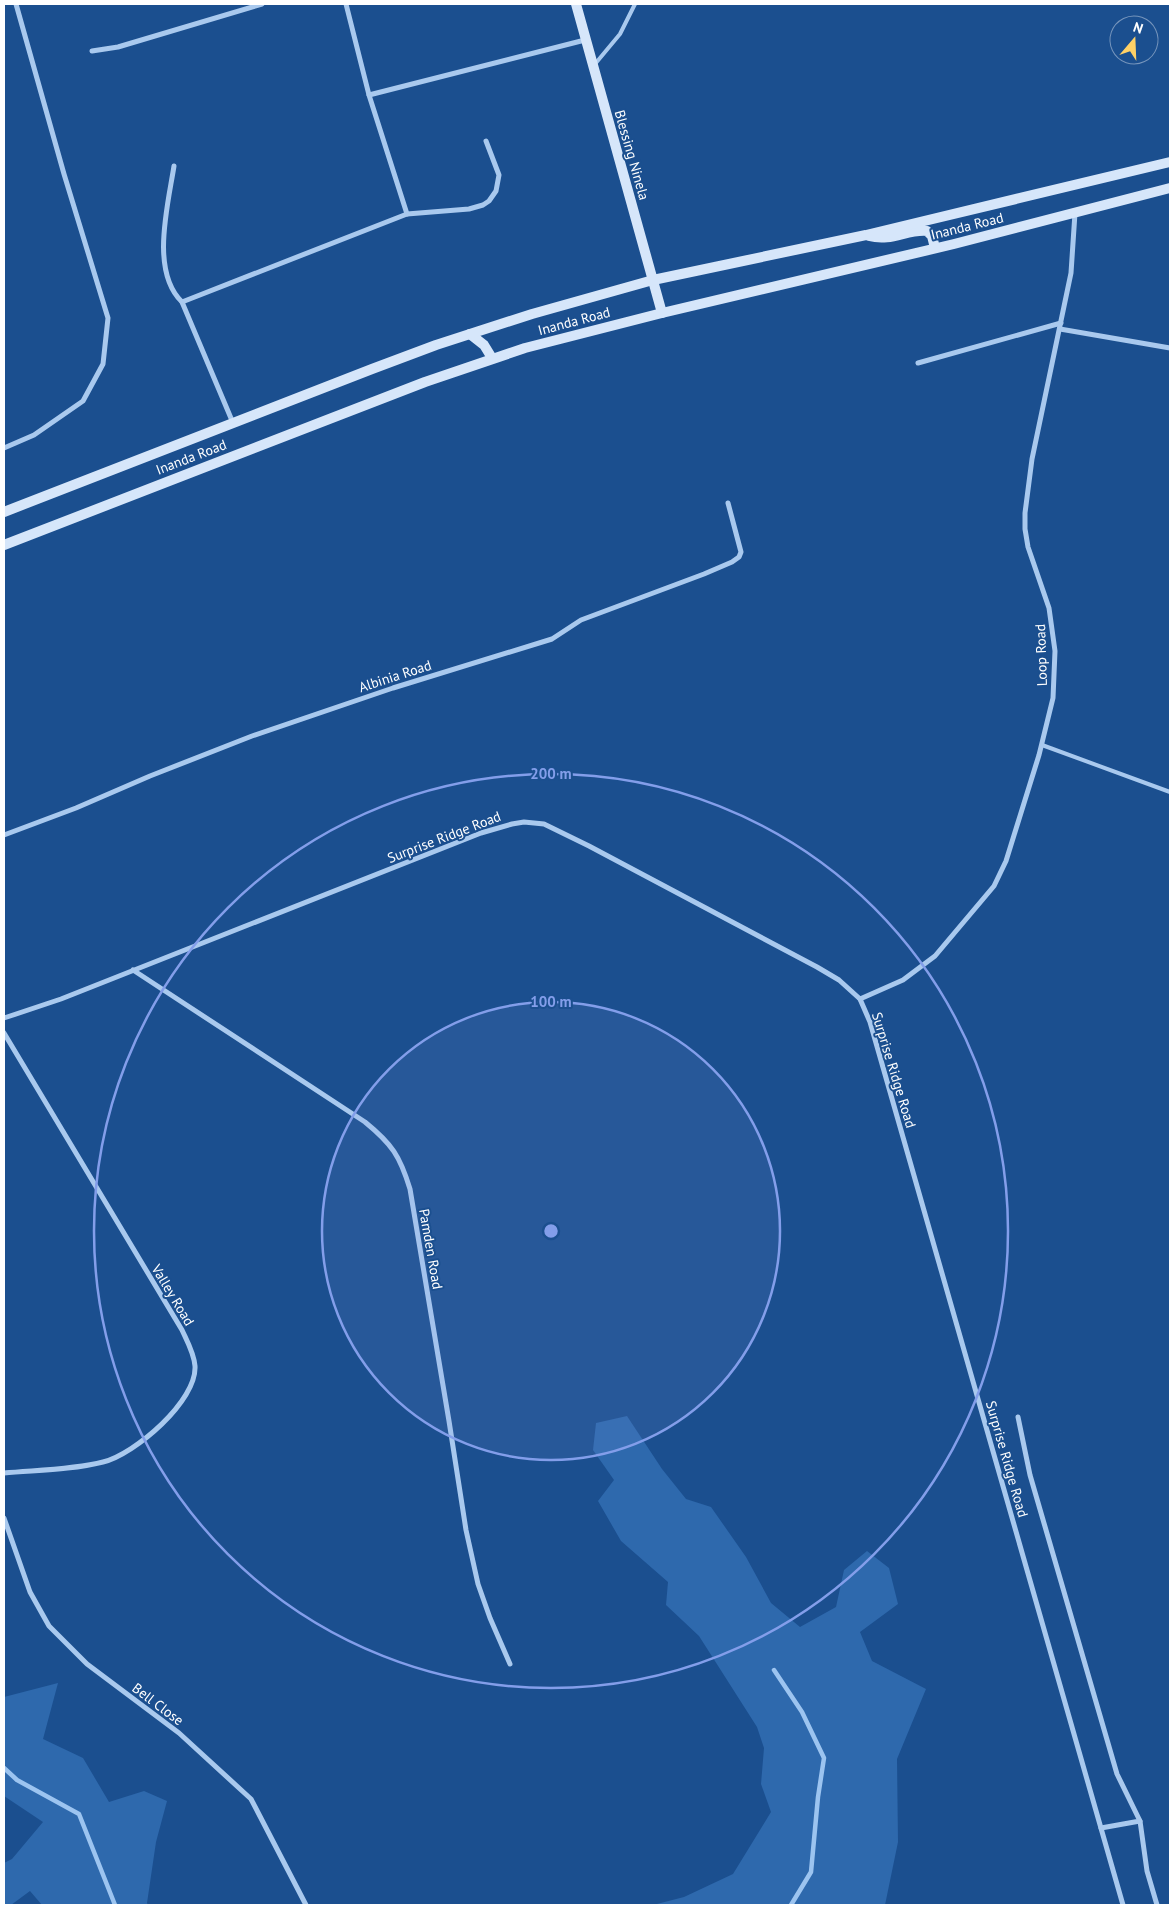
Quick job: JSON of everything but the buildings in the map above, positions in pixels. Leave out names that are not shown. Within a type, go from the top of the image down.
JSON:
[{"type":"main road","name":"Blessing Ninela","points":[[576,4],[662,313]]},
{"type":"main road","name":"Inanda Road","points":[[4,512],[380,366],[532,314],[653,280],[866,235],[1170,162]]},
{"type":"main road","name":"Inanda Road","points":[[4,544],[336,415],[492,358],[662,313],[935,248],[1170,188]]},
{"type":"main road","points":[[866,235],[886,238],[927,231],[932,236],[935,248]]},
{"type":"main road","points":[[470,334],[484,345],[492,358]]},
{"type":"street","points":[[4,448],[34,435],[83,401],[103,364],[108,318],[64,174],[16,4]]},
{"type":"street","points":[[92,51],[118,47],[262,4]]},
{"type":"street","points":[[346,4],[369,95],[407,214]]},
{"type":"street","points":[[369,95],[586,40]]},
{"type":"street","points":[[182,302],[407,214],[478,207],[489,201],[496,191],[499,175],[486,141]]},
{"type":"street","points":[[174,166],[164,228],[167,278],[175,295],[182,302],[233,422]]},
{"type":"street","name":"Loop Road","points":[[860,999],[908,977],[935,956],[994,886],[1006,861],[1042,745],[1050,714],[1055,677],[1053,632],[1049,608],[1028,547],[1025,513],[1030,468],[1071,273],[1076,213]]},
{"type":"street","points":[[918,362],[1061,326],[1170,348]]},
{"type":"street","name":"Albinia Road","points":[[4,835],[76,808],[150,776],[252,736],[393,688],[552,639],[581,620],[732,562],[739,557],[741,552],[728,503]]},
{"type":"street","name":"Surprise Ridge Road","points":[[4,1018],[61,999],[481,832],[524,822],[544,824],[589,846],[839,980],[860,999],[870,1022],[1123,1905]]},
{"type":"street","name":"Pamden Road","points":[[133,970],[365,1122],[382,1136],[400,1160],[410,1190],[466,1530],[478,1584],[510,1664]]},
{"type":"street","name":"Valley Road","points":[[4,1033],[182,1330],[190,1346],[195,1367],[189,1388],[177,1407],[148,1436],[119,1456],[104,1462],[4,1473]]},
{"type":"street","points":[[1018,1417],[1030,1475],[1117,1774],[1140,1821],[1147,1871],[1157,1905]]},
{"type":"street","name":"Bell Close","points":[[4,1518],[30,1592],[49,1626],[87,1664],[179,1733],[251,1799],[306,1905]]},
{"type":"street","points":[[1101,1828],[1140,1821]]},
{"type":"lane","points":[[593,66],[620,34],[635,4]]},
{"type":"lane","points":[[1042,745],[1170,792]]},
{"type":"shaded area","points":[[627,1416],[662,1469],[686,1499],[711,1507],[746,1557],[771,1603],[800,1627],[836,1607],[844,1570],[867,1551],[889,1568],[898,1604],[860,1632],[872,1661],[926,1689],[897,1759],[898,1842],[885,1905],[653,1905],[684,1897],[733,1874],[771,1812],[761,1784],[764,1748],[757,1727],[699,1636],[666,1605],[668,1582],[621,1541],[598,1501],[614,1480],[593,1450],[596,1423]]},
{"type":"shaded area","points":[[58,1683],[43,1739],[83,1758],[109,1802],[144,1791],[167,1801],[156,1842],[148,1905],[42,1905],[30,1891],[11,1905],[4,1905],[4,1863],[12,1859],[43,1822],[4,1796],[4,1697]]},
{"type":"waterway","points":[[774,1670],[802,1712],[824,1758],[818,1797],[811,1872],[791,1905]]},
{"type":"waterway","points":[[4,1768],[17,1780],[79,1814],[115,1905]]}]
